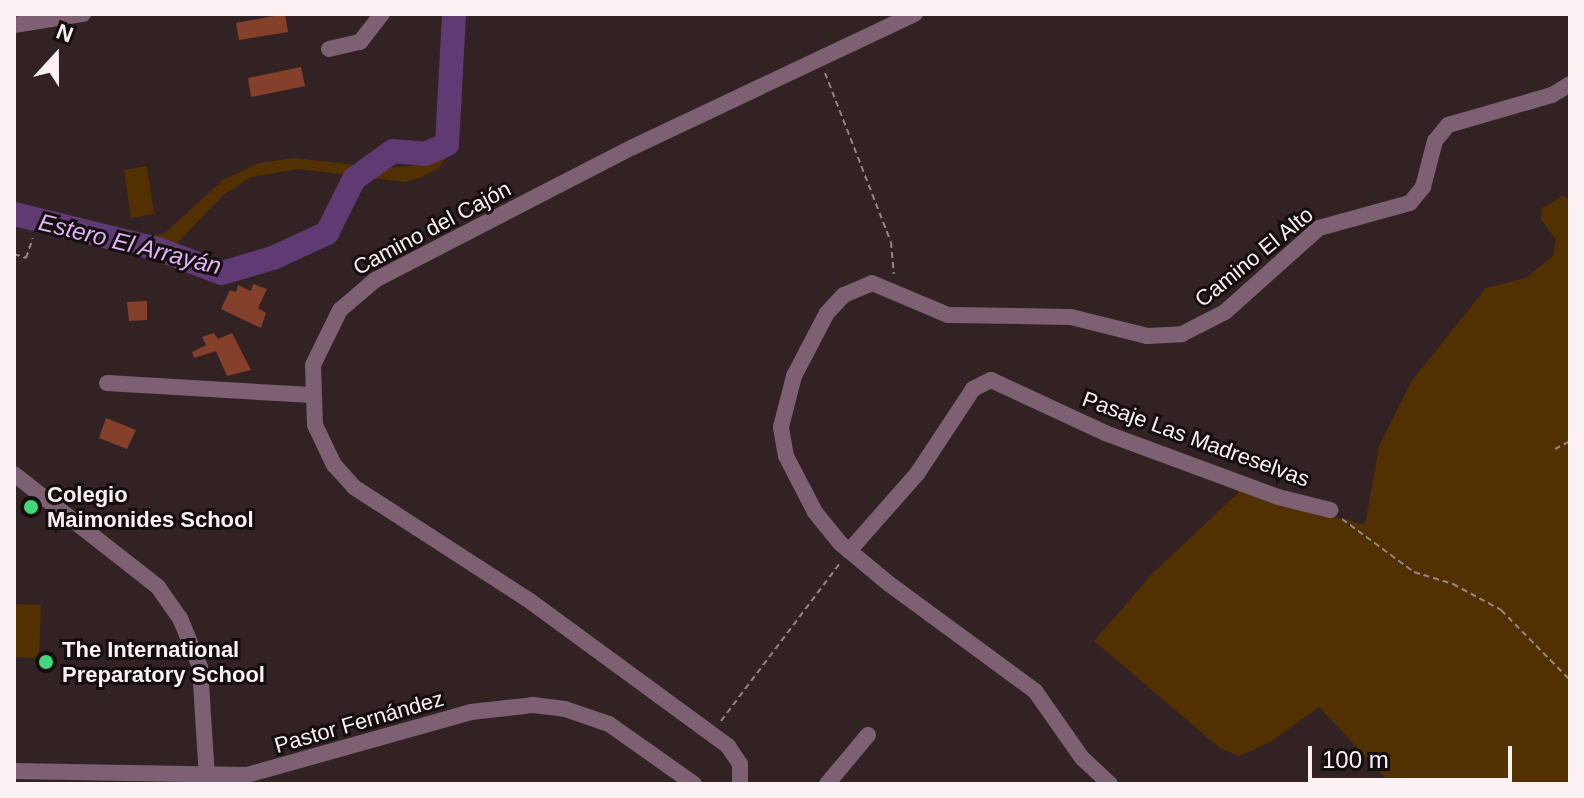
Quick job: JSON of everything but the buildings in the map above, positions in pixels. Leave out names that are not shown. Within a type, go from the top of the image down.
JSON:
[{"type":"street","points":[[14,25],[83,14]]},
{"type":"street","points":[[329,49],[360,42],[382,14]]},
{"type":"street","name":"Camino del Cajón","points":[[740,784],[738,758],[711,735],[530,601],[354,487],[320,439],[311,395],[323,336],[362,289],[633,147],[818,57],[915,14]]},
{"type":"street","name":"Camino El Alto","points":[[1110,784],[1082,758],[1035,691],[849,551],[815,512],[793,473],[783,446],[782,417],[806,349],[835,303],[866,283],[891,289],[948,315],[1056,316],[1147,336],[1182,334],[1233,306],[1319,228],[1410,203],[1423,187],[1435,141],[1448,125],[1552,95],[1570,84]]},
{"type":"street","points":[[1552,95],[1570,103]]},
{"type":"street","name":"Pasaje Las Madreselvas","points":[[849,551],[931,456],[973,389],[991,380],[1105,433],[1278,497],[1330,510]]},
{"type":"street","points":[[107,383],[311,395]]},
{"type":"street","points":[[14,474],[158,587],[180,618],[200,667],[207,777]]},
{"type":"street","name":"Pastor Fernández","points":[[14,771],[207,777],[265,772],[471,712],[533,705],[565,709],[609,724],[694,784]]},
{"type":"street","points":[[827,784],[868,735]]},
{"type":"path","points":[[818,57],[891,242],[891,289]]},
{"type":"path","points":[[14,254],[26,258],[33,238]]},
{"type":"path","points":[[1555,449],[1570,441]]},
{"type":"path","points":[[1330,510],[1414,572],[1453,584],[1501,610],[1570,680]]},
{"type":"path","points":[[711,735],[849,551]]},
{"type":"shaded area","points":[[456,14],[464,14],[459,41],[462,103],[457,139],[439,168],[422,177],[405,182],[299,169],[251,177],[223,195],[178,242],[144,251],[14,224],[14,209],[82,229],[144,238],[165,233],[223,180],[259,163],[294,158],[385,168],[418,165],[433,156],[450,122],[447,81]]},
{"type":"shaded area","points":[[147,166],[154,214],[131,218],[124,170]]},
{"type":"shaded area","points":[[1563,196],[1570,199],[1570,784],[1391,784],[1319,707],[1272,741],[1239,756],[1220,748],[1094,641],[1153,573],[1240,491],[1365,525],[1379,446],[1411,382],[1486,288],[1526,278],[1553,256],[1556,240],[1541,219],[1542,208]]},
{"type":"shaded area","points":[[14,604],[41,605],[39,658],[14,657]]},
{"type":"waterway","name":"Estero El Arrayán","points":[[14,214],[158,249],[222,273],[273,258],[327,233],[354,179],[393,151],[425,154],[447,144],[454,14]]},
{"type":"place","name":"Colegio Maimonides School","points":[[31,507]]},
{"type":"place","name":"The International Preparatory School","points":[[46,662]]}]
